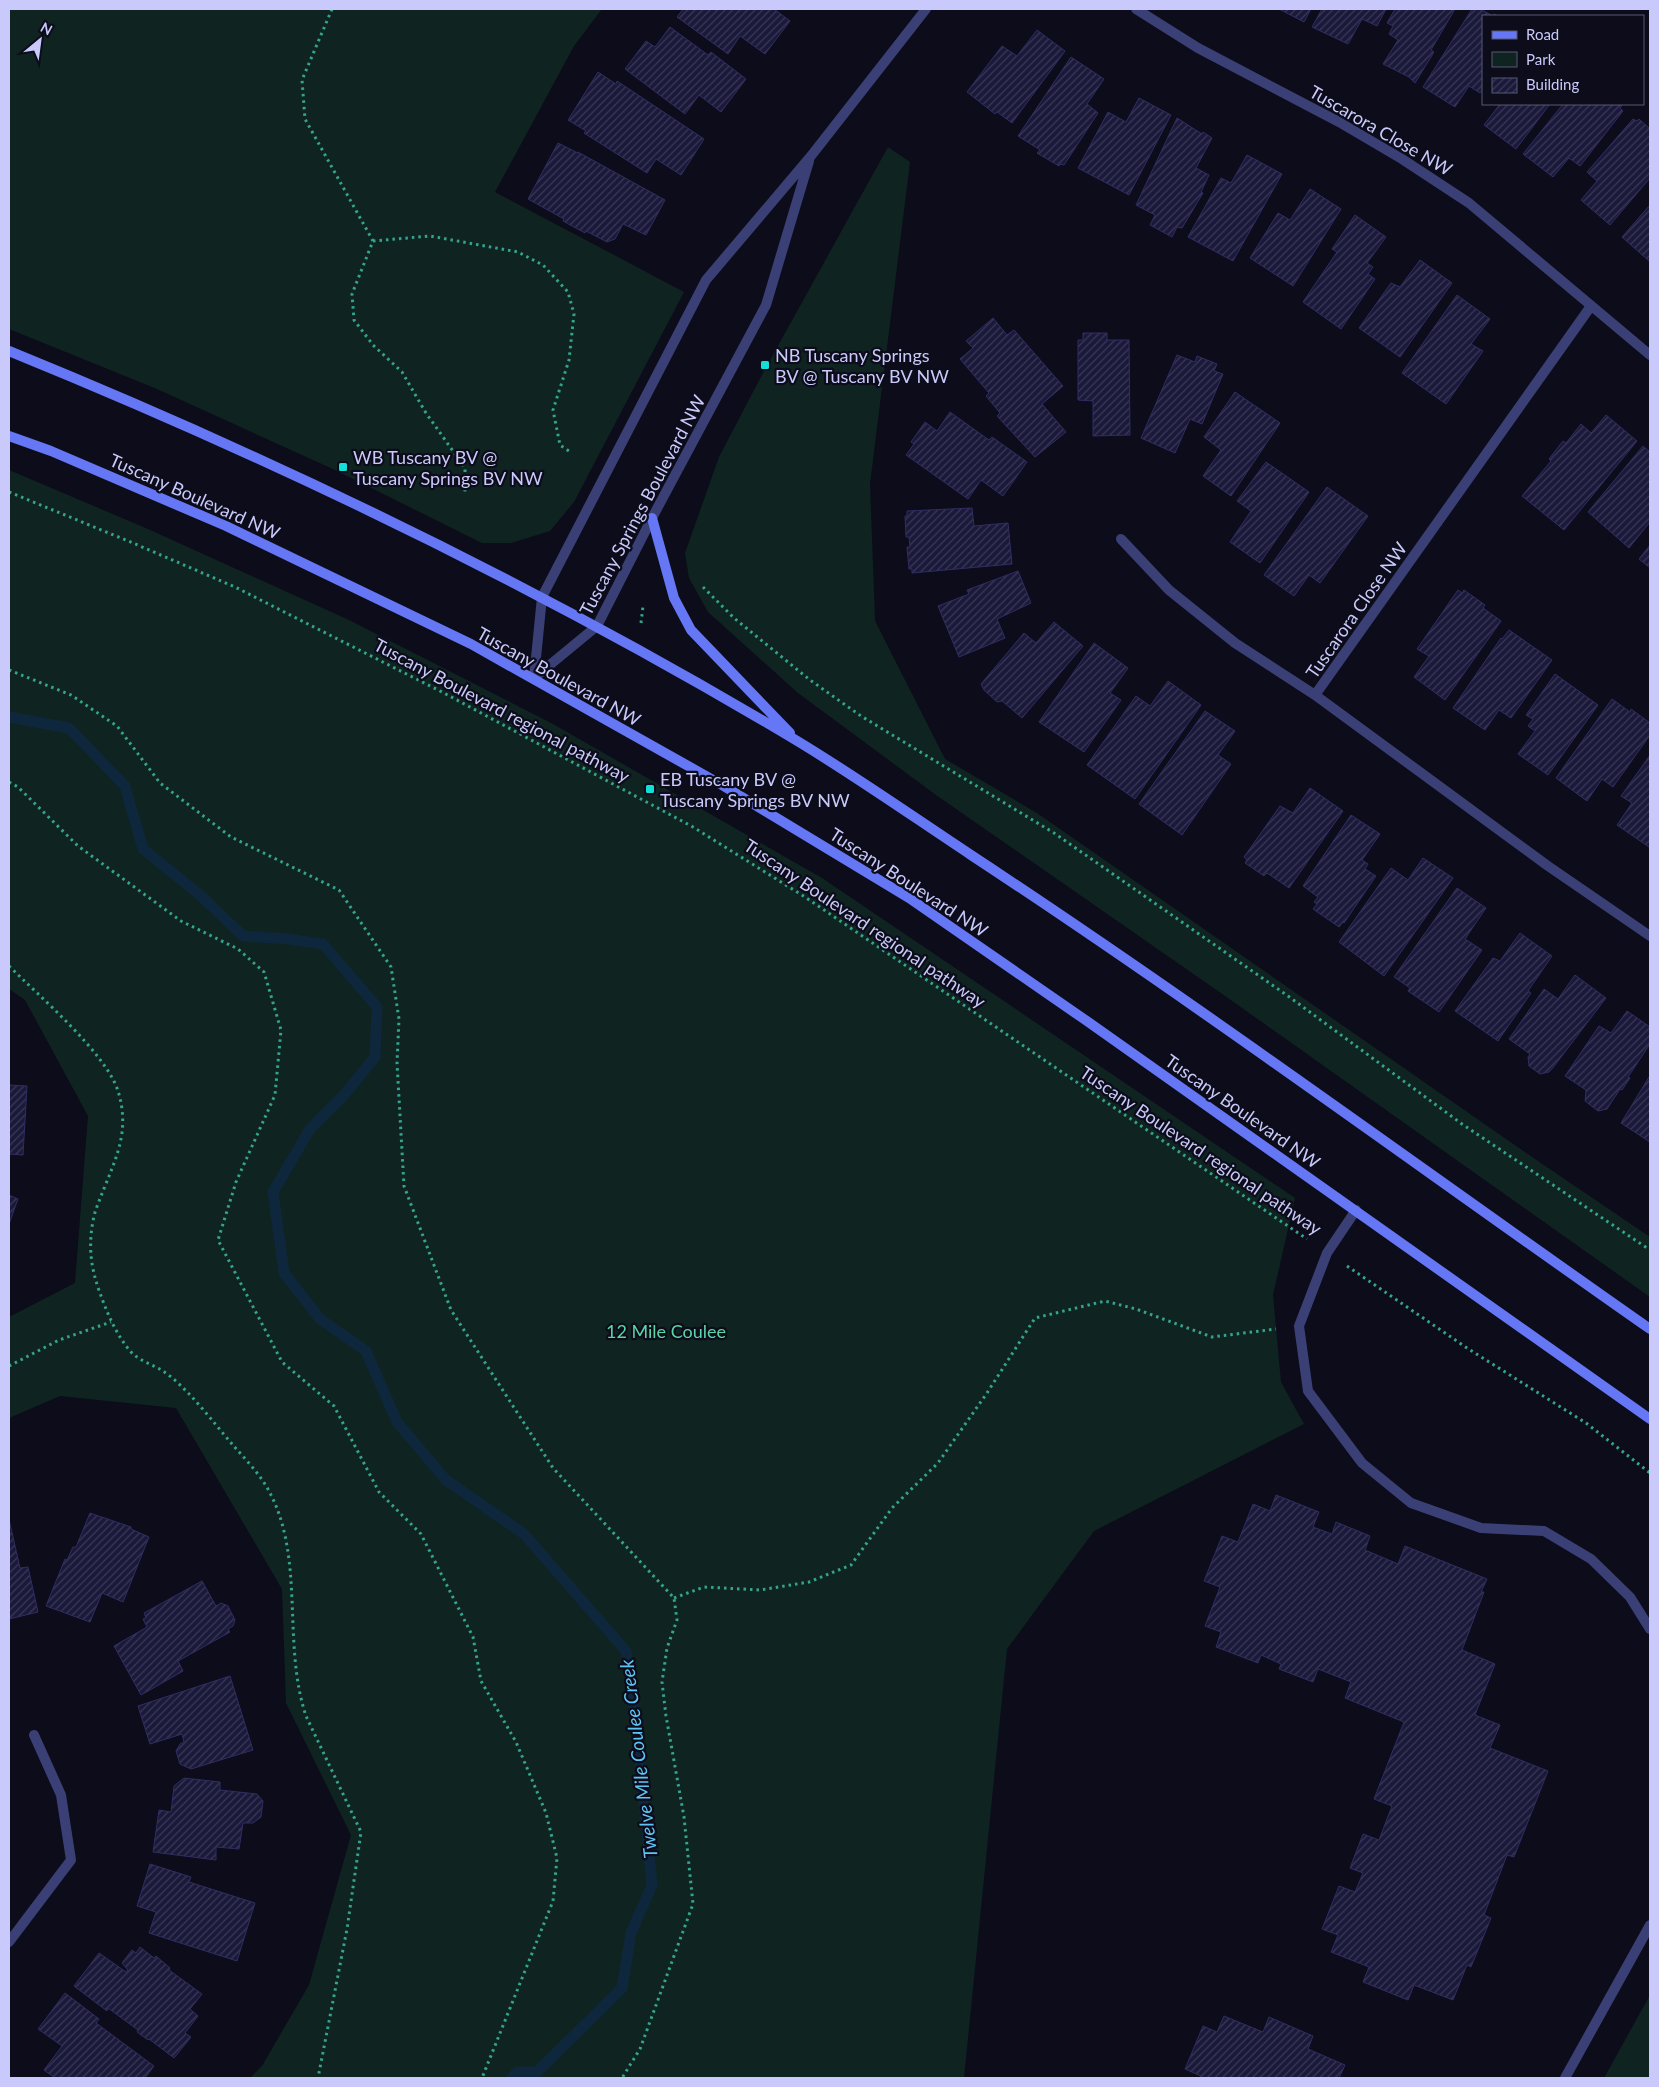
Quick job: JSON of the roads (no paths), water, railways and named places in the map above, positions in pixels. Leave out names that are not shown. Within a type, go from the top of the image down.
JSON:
[{"type":"street","name":"Tuscany Springs Boulevard NW","points":[[534,678],[542,597],[706,280],[811,156],[926,9]]},
{"type":"street","name":"Tuscarora Close NW","points":[[1136,9],[1198,48],[1339,122],[1402,159],[1470,203],[1650,355]]},
{"type":"street","name":"Tuscany Springs Boulevard NW","points":[[534,678],[597,626],[652,518],[766,305],[811,156]]},
{"type":"street","name":"Tuscarora Close NW","points":[[1591,306],[1315,695],[1548,866],[1650,936]]},
{"type":"street","points":[[9,351],[277,467],[542,597],[597,626],[797,741],[1095,937],[1650,1329]]},
{"type":"street","name":"Tuscany Boulevard NW","points":[[9,436],[51,451],[226,526],[471,644],[722,785],[909,898],[1356,1210],[1650,1419]]},
{"type":"street","points":[[652,518],[674,598],[691,630],[797,741]]},
{"type":"street","points":[[1121,539],[1177,596],[1235,643],[1315,695]]},
{"type":"street","points":[[1356,1210],[1327,1253],[1299,1326],[1308,1391],[1362,1463],[1411,1503],[1481,1528],[1544,1531],[1591,1558],[1630,1597],[1650,1630]]},
{"type":"street","points":[[9,1942],[71,1860],[61,1795],[34,1735]]},
{"type":"street","points":[[1565,2078],[1650,1925]]},
{"type":"waterway","name":"Twelve Mile Coulee Creek","points":[[9,717],[69,728],[125,786],[143,849],[200,895],[243,936],[323,944],[377,1007],[375,1057],[344,1095],[310,1129],[273,1192],[284,1273],[320,1319],[366,1351],[397,1422],[446,1480],[524,1534],[626,1651],[637,1726],[652,1885],[631,1933],[622,1988],[537,2072],[517,2072],[512,2078]]},
{"type":"place","name":"NB Tuscany Springs BV @ Tuscany BV NW","points":[[765,365]]},
{"type":"place","name":"WB Tuscany BV @ Tuscany Springs BV NW","points":[[343,467]]},
{"type":"place","name":"EB Tuscany BV @ Tuscany Springs BV NW","points":[[650,789]]},
{"type":"park label","name":"12 Mile Coulee","points":[[666,1331]]}]
